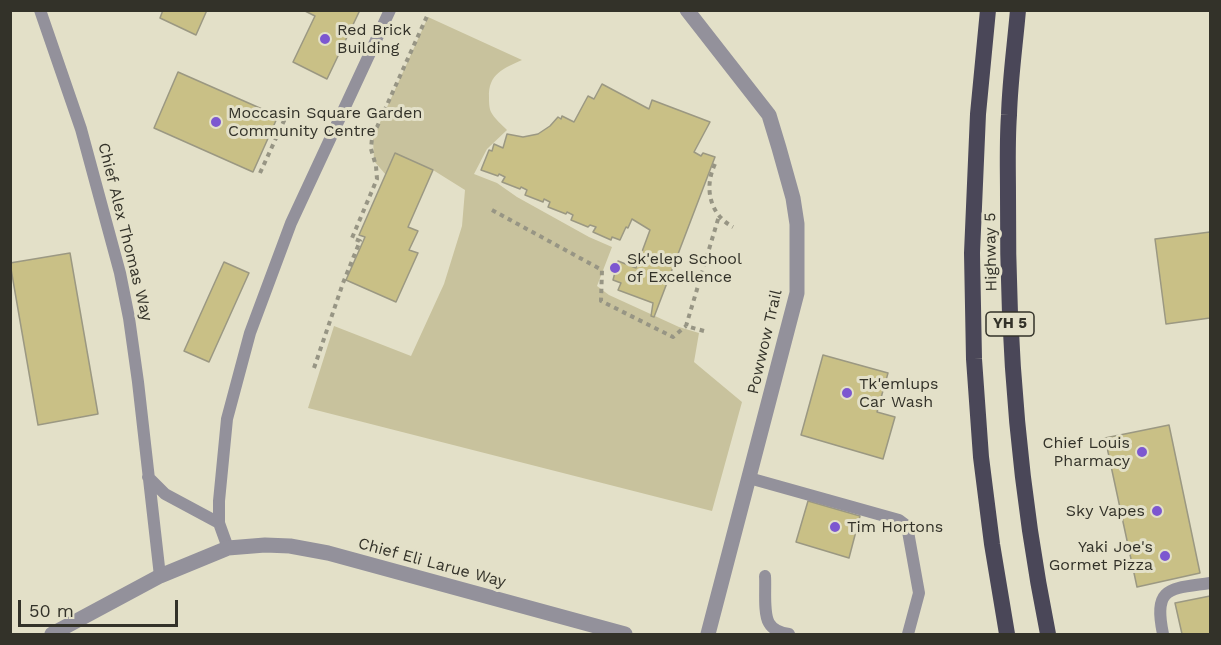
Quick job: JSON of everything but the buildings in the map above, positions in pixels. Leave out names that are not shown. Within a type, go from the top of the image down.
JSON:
[{"type":"highway","name":"Highway 5","points":[[988,10],[978,114],[972,253],[974,358],[981,457],[1007,634]]},
{"type":"highway","name":"Highway 5","points":[[1018,10],[1009,115],[1007,247],[1012,357],[1020,452],[1031,538],[1048,634]]},
{"type":"street","name":"Powwow Trail","points":[[687,10],[769,115],[793,198],[797,224],[797,292],[708,634]]},
{"type":"street","name":"Chief Eli Larue Way","points":[[228,548],[265,545],[290,546],[328,553],[625,634]]},
{"type":"street","points":[[52,634],[160,576],[228,548]]},
{"type":"lane","name":"Chief Alex Thomas Way","points":[[40,10],[81,129],[120,273],[138,381],[160,576]]},
{"type":"lane","points":[[228,548],[219,524],[227,419],[250,333],[291,223],[390,10]]},
{"type":"lane","points":[[148,477],[165,494],[219,524]]},
{"type":"lane","points":[[749,478],[900,520],[907,526],[919,593],[908,634]]},
{"type":"lane","points":[[765,576],[766,611],[769,623],[778,632],[789,634]]},
{"type":"lane","points":[[1163,634],[1160,603],[1165,595],[1173,589],[1210,583]]},
{"type":"path","points":[[314,368],[360,241],[352,238],[377,179],[371,148],[372,138],[428,14]]},
{"type":"path","points":[[260,173],[288,112]]},
{"type":"path","points":[[715,164],[709,184],[712,204],[719,216],[733,227]]},
{"type":"path","points":[[492,210],[602,270],[601,301],[673,337],[686,326],[719,216]]},
{"type":"path","points":[[686,326],[704,331]]},
{"type":"shaded area","points":[[428,17],[522,60],[503,69],[491,83],[490,110],[507,130],[487,149],[474,174],[497,183],[517,197],[589,237],[612,247],[597,286],[609,295],[679,327],[699,333],[694,362],[742,402],[712,511],[308,408],[334,326],[411,356],[444,284],[462,226],[465,190],[433,170],[395,153],[386,175],[374,161],[373,138]]},
{"type":"place","name":"Red Brick Building","points":[[325,39]]},
{"type":"place","name":"Moccasin Square Garden Community Centre","points":[[216,122]]},
{"type":"place","name":"Sk'elep School of Excellence","points":[[615,268]]},
{"type":"place","name":"Tk'emlups Car Wash","points":[[847,393]]},
{"type":"place","name":"Chief Louis Pharmacy","points":[[1142,452]]},
{"type":"place","name":"Sky Vapes","points":[[1157,511]]},
{"type":"place","name":"Tim Hortons","points":[[835,527]]},
{"type":"place","name":"Yaki Joe's Gormet Pizza","points":[[1165,556]]}]
